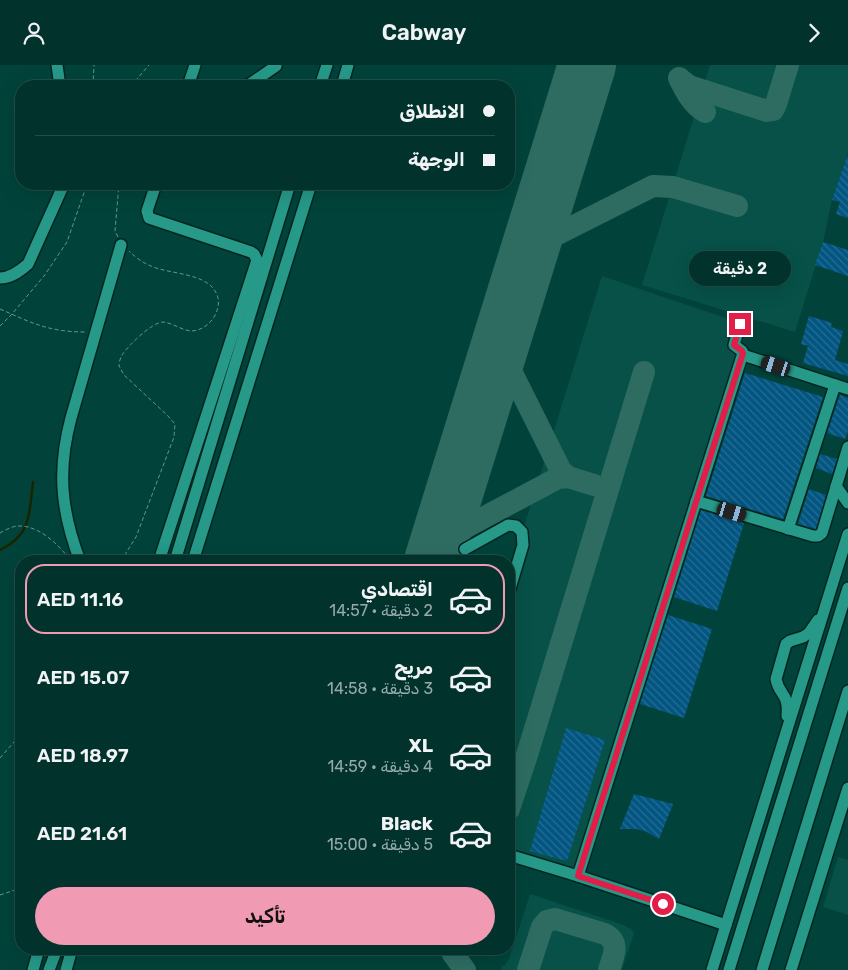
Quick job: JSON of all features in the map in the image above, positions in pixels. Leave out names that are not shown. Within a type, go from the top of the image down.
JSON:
[{"type":"street","points":[[57,65],[59,80]]},
{"type":"street","points":[[190,80],[195,65]]},
{"type":"street","points":[[322,80],[328,65]]},
{"type":"street","points":[[327,80],[328,65]]},
{"type":"street","points":[[344,80],[348,65]]},
{"type":"street","points":[[256,80],[276,66]]},
{"type":"street","points":[[0,278],[17,273],[28,264],[61,190]]},
{"type":"street","points":[[154,190],[147,211],[149,218],[251,252],[257,260],[161,555]]},
{"type":"street","points":[[177,555],[288,190]]},
{"type":"street","points":[[195,555],[310,190]]},
{"type":"street","points":[[78,555],[72,541],[62,491],[62,465],[65,440],[121,245]]},
{"type":"street","points":[[578,876],[743,355],[742,351],[734,345],[740,324]]},
{"type":"street","points":[[743,355],[848,389]]},
{"type":"street","points":[[788,529],[834,385]]},
{"type":"street","points":[[696,501],[788,529],[814,536],[820,535],[848,447]]},
{"type":"street","points":[[836,486],[848,503]]},
{"type":"street","points":[[465,549],[508,525],[516,526],[522,531],[523,545],[515,572]]},
{"type":"street","points":[[712,970],[848,534]]},
{"type":"street","points":[[729,970],[848,588]]},
{"type":"street","points":[[786,734],[788,703],[776,679],[785,646],[790,641],[809,633],[824,610]]},
{"type":"street","points":[[762,970],[848,691]]},
{"type":"street","points":[[791,970],[848,787]]},
{"type":"street","points":[[515,857],[726,925]]},
{"type":"street","points":[[33,970],[37,955]]},
{"type":"street","points":[[48,970],[54,955]]},
{"type":"street","points":[[66,970],[70,955]]},
{"type":"path","points":[[93,80],[94,65]]},
{"type":"path","points":[[136,80],[149,65]]},
{"type":"path","points":[[0,326],[44,276],[67,242],[85,190]]},
{"type":"path","points":[[118,190],[115,231],[121,245],[152,267],[197,277],[217,294],[219,305],[214,318],[203,327],[191,331],[161,322],[149,327],[121,356],[119,366],[124,375],[168,415],[175,425],[174,437],[136,537],[125,555]]},
{"type":"path","points":[[0,309],[43,327],[65,332],[96,333]]},
{"type":"path","points":[[0,533],[17,525],[32,528],[48,537],[66,555]]},
{"type":"path","points":[[0,758],[15,741]]},
{"type":"path","points":[[0,895],[15,891]]},
{"type":"shaded area","points":[[710,65],[848,65],[848,152],[832,200],[823,242],[795,332],[642,285]]},
{"type":"shaded area","points":[[602,276],[740,323],[735,346],[746,350],[581,880],[515,860],[515,556]]},
{"type":"shaded area","points":[[838,857],[848,860],[848,915],[823,907]]},
{"type":"shaded area","points":[[530,894],[621,924],[631,929],[634,933],[622,970],[501,970],[510,955],[515,955],[515,940]]},
{"type":"building","points":[[847,156],[848,218],[836,214],[840,202],[832,200]]},
{"type":"building","points":[[823,242],[848,250],[848,276],[815,265]]},
{"type":"building","points":[[809,316],[832,323],[831,327],[843,331],[835,360],[848,364],[848,376],[803,363],[808,346],[801,344]]},
{"type":"building","points":[[745,373],[823,397],[783,519],[706,496]]},
{"type":"building","points":[[840,395],[848,398],[848,431],[845,439],[827,433]]},
{"type":"building","points":[[820,454],[837,459],[832,474],[816,468]]},
{"type":"building","points":[[809,489],[826,495],[816,529],[798,524]]},
{"type":"building","points":[[701,510],[744,523],[717,611],[674,597]]},
{"type":"building","points":[[668,615],[712,629],[684,718],[640,704]]},
{"type":"building","points":[[566,728],[605,740],[567,861],[530,851]]},
{"type":"building","points":[[634,794],[673,804],[659,839],[645,831],[620,829]]},
{"type":"waterway","points":[[0,550],[18,537],[27,522],[33,482]]},
{"type":"taxiway","points":[[680,79],[689,86],[767,111],[773,110],[776,104],[788,65]]},
{"type":"taxiway","points":[[679,78],[693,101],[705,112]]},
{"type":"taxiway","points":[[524,269],[533,252],[544,241],[653,186],[673,187],[737,206]]},
{"type":"taxiway","points":[[437,547],[450,536],[464,528],[558,478],[568,477],[561,471],[505,359],[501,342]]},
{"type":"taxiway","points":[[515,791],[644,372]]},
{"type":"taxiway","points":[[568,477],[594,485]]},
{"type":"taxiway","points":[[528,970],[542,927],[547,921],[555,919],[605,934],[610,938],[613,941],[614,955],[609,970]]},
{"type":"taxiway","points":[[454,955],[465,970]]},
{"type":"runway","points":[[435,555],[587,65]]},
{"type":"route","points":[[663,904],[578,876],[743,353],[734,345],[740,324]]}]
